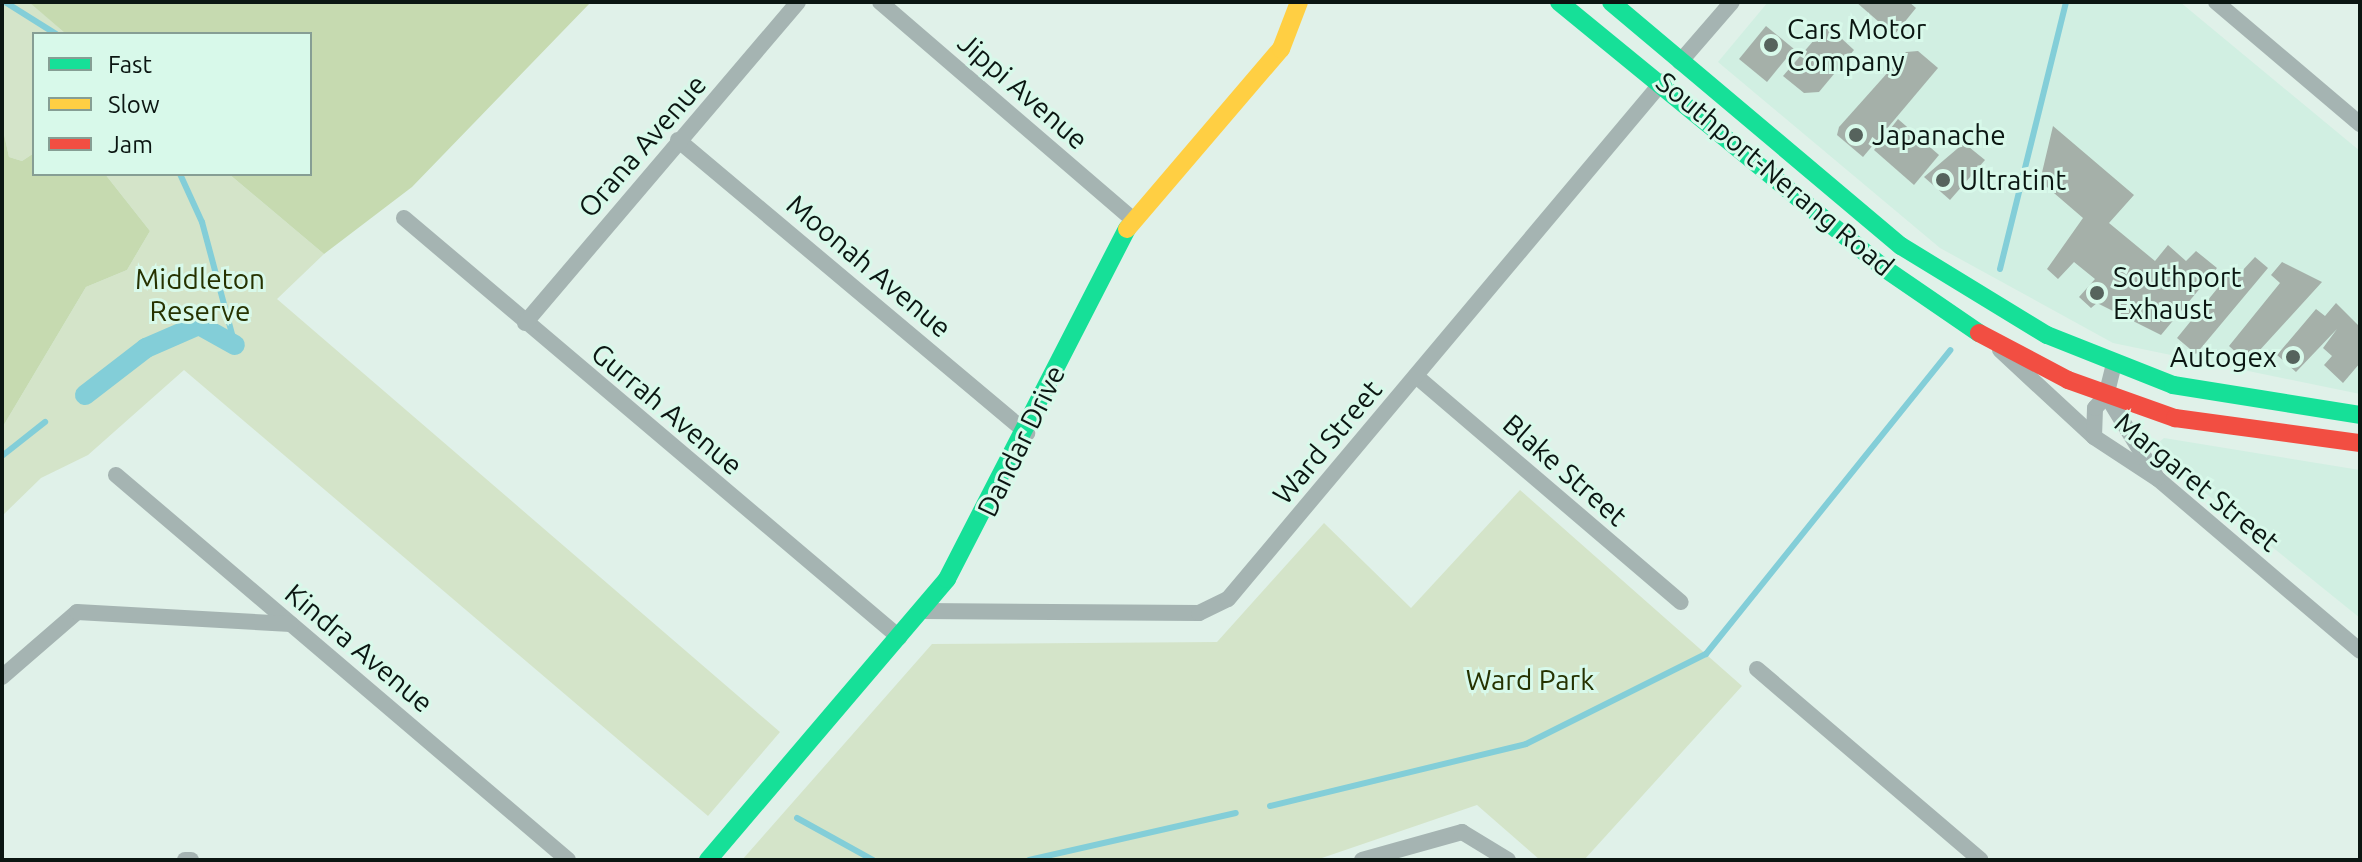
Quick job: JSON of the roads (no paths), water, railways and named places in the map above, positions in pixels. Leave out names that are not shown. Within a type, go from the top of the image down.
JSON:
[{"type":"main road","name":"Dandar Drive","points":[[708,860],[922,611],[971,543],[1132,219],[1281,49],[1299,2]]},
{"type":"main road","name":"Southport-Nerang Road","points":[[1559,2],[1663,81],[1884,268],[1993,342],[2106,396],[2220,428],[2360,443]]},
{"type":"main road","name":"Southport-Nerang Road","points":[[1611,2],[1901,246],[2016,318],[2114,364],[2225,397],[2360,415]]},
{"type":"street","name":"Orana Avenue","points":[[525,323],[798,2]]},
{"type":"street","name":"Jippi Avenue","points":[[880,2],[1132,219]]},
{"type":"street","points":[[1680,62],[1732,2]]},
{"type":"street","points":[[2216,2],[2360,124]]},
{"type":"street","name":"Ward Street","points":[[922,611],[1199,613],[1228,599],[1663,81]]},
{"type":"street","name":"Moonah Avenue","points":[[678,140],[1027,433]]},
{"type":"street","name":"Gurrah Avenue","points":[[404,218],[899,637]]},
{"type":"street","points":[[1993,342],[2094,437]]},
{"type":"street","name":"Margaret Street","points":[[2114,364],[2106,396],[2095,408],[2094,437],[2158,479],[2360,651]]},
{"type":"street","name":"Blake Street","points":[[1416,376],[1681,602]]},
{"type":"street","points":[[2106,396],[2158,479]]},
{"type":"street","name":"Kindra Avenue","points":[[116,475],[568,860]]},
{"type":"street","points":[[2,677],[77,612],[291,624]]},
{"type":"street","points":[[1757,669],[1981,860]]},
{"type":"street","points":[[1362,860],[1462,832],[1508,860]]},
{"type":"street","points":[[185,860],[191,860]]},
{"type":"waterway","points":[[5,2],[53,32]]},
{"type":"waterway","points":[[2000,269],[2066,2]]},
{"type":"waterway","points":[[181,176],[202,222],[235,345]]},
{"type":"waterway","points":[[85,395],[146,348],[199,325],[235,345]]},
{"type":"waterway","points":[[1270,806],[1526,744],[1706,654],[1950,350]]},
{"type":"waterway","points":[[2,456],[45,422]]},
{"type":"waterway","points":[[1029,860],[1236,813]]},
{"type":"waterway","points":[[797,818],[873,860]]},
{"type":"place","name":"Cars Motor Company","points":[[1771,45]]},
{"type":"place","name":"Japanache","points":[[1856,135]]},
{"type":"place","name":"Ultratint","points":[[1943,180]]},
{"type":"place","name":"Southport Exhaust","points":[[2097,293]]},
{"type":"place","name":"Autogex","points":[[2293,357]]},
{"type":"park label","name":"Middleton Reserve","points":[[200,295]]},
{"type":"park label","name":"Ward Park","points":[[1530,680]]}]
